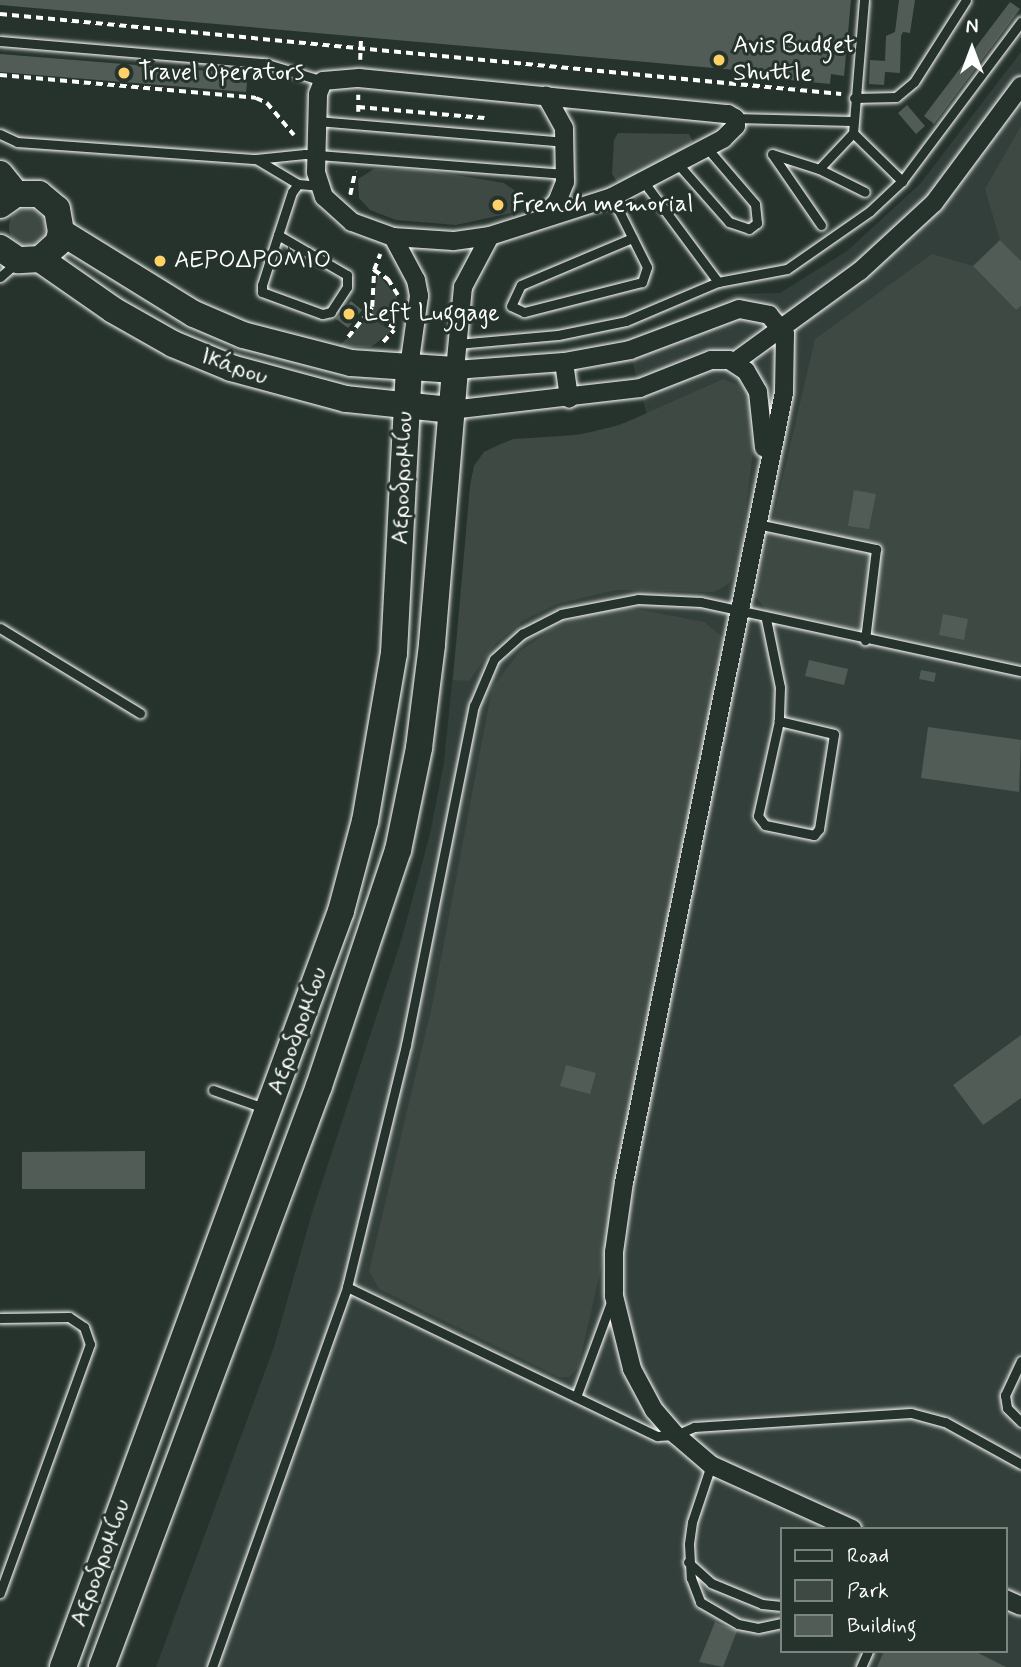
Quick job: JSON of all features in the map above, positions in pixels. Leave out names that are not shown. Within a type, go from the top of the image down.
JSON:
[{"type":"main road","points":[[5,191],[39,194],[49,200],[61,220],[58,243],[15,261]]},
{"type":"main road","name":"Ικάρου","points":[[61,232],[183,308],[243,335],[351,363],[455,370]]},
{"type":"main road","name":"Ικάρου","points":[[15,261],[125,316],[173,344],[231,368],[346,399],[452,410]]},
{"type":"main road","name":"Αεροδρομίου","points":[[63,1667],[341,911],[382,743],[400,580],[405,407],[409,367]]},
{"type":"main road","name":"Αεροδρομίου","points":[[102,1667],[319,1086],[397,850],[419,748],[430,658],[455,370]]},
{"type":"street","points":[[339,77],[546,96],[728,114],[735,118],[732,132],[612,197],[490,236],[453,241],[393,237],[352,222],[324,197],[319,186],[317,121],[323,81],[339,77]]},
{"type":"street","points":[[452,410],[569,399],[640,388],[711,360],[736,361],[780,325],[860,271],[934,203],[1021,86]]},
{"type":"street","points":[[538,220],[562,193],[565,174],[566,142],[561,119],[546,96]]},
{"type":"street","points":[[490,236],[463,287],[455,370],[564,362],[630,350],[739,309],[754,309],[780,325],[787,345],[785,381],[624,1182],[614,1296],[632,1369],[654,1410],[676,1435],[711,1465],[848,1527]]},
{"type":"street","points":[[393,237],[416,280],[419,296],[409,367]]},
{"type":"street","points":[[736,361],[758,392],[764,432],[764,483]]},
{"type":"street","points":[[564,362],[569,399]]},
{"type":"lane","points":[[864,0],[851,121],[853,133],[902,181]]},
{"type":"lane","points":[[854,98],[896,97],[914,82],[966,0]]},
{"type":"lane","points":[[457,344],[558,335],[626,321],[718,282],[787,270],[836,237],[902,181],[1021,22]]},
{"type":"lane","points":[[0,41],[264,63],[323,81]]},
{"type":"lane","points":[[735,118],[851,121]]},
{"type":"lane","points":[[317,121],[566,142]]},
{"type":"lane","points":[[818,169],[853,133]]},
{"type":"lane","points":[[0,134],[17,142],[257,159],[316,155],[565,174]]},
{"type":"lane","points":[[677,163],[729,222],[749,229],[757,223],[755,204],[707,147]]},
{"type":"lane","points":[[821,225],[771,157],[778,153],[865,192]]},
{"type":"lane","points":[[257,159],[298,184],[319,186]]},
{"type":"lane","points":[[643,181],[718,282]]},
{"type":"lane","points":[[278,235],[347,275],[347,287],[331,312],[322,314],[262,292],[278,235],[298,184]]},
{"type":"lane","points":[[612,197],[647,267],[642,282],[524,312],[510,306],[521,285],[632,238]]},
{"type":"lane","points":[[757,524],[876,549],[865,640]]},
{"type":"lane","points":[[212,1667],[347,1287],[407,1045],[474,706],[485,674],[522,634],[578,609],[638,599],[701,602],[766,619],[1021,671]]},
{"type":"lane","points":[[766,619],[780,687],[779,721],[758,816],[765,825],[814,835],[819,829],[834,734],[779,721]]},
{"type":"lane","points":[[0,628],[140,712]]},
{"type":"lane","points":[[213,1090],[269,1110]]},
{"type":"lane","points":[[347,1287],[651,1434],[676,1435],[694,1427],[911,1413],[945,1422],[1021,1464]]},
{"type":"lane","points":[[576,1397],[614,1296]]},
{"type":"lane","points":[[0,1318],[69,1317],[84,1327],[90,1344],[0,1593]]},
{"type":"lane","points":[[1021,1361],[1005,1395],[1007,1408],[1021,1422]]},
{"type":"lane","points":[[711,1465],[692,1522],[688,1562],[694,1589],[709,1611],[758,1628],[780,1623]]},
{"type":"lane","points":[[688,1562],[711,1583],[762,1604],[780,1606]]},
{"type":"path","points":[[0,14],[360,45],[834,92],[854,98]]},
{"type":"path","points":[[200,31],[201,23]]},
{"type":"path","points":[[359,62],[361,37]]},
{"type":"path","points":[[0,75],[256,98],[267,103],[294,135]]},
{"type":"path","points":[[834,92],[835,86]]},
{"type":"path","points":[[358,107],[490,118]]},
{"type":"path","points":[[339,342],[354,332],[368,314],[374,270],[392,284],[399,300]]},
{"type":"path","points":[[368,314],[395,328]]},
{"type":"path","points":[[378,345],[395,328],[398,320]]},
{"type":"shaded area","points":[[1021,52],[1021,1667],[156,1667],[274,1347],[312,1213],[401,941],[430,834],[444,762],[474,466],[484,452],[502,443],[597,432],[647,415],[627,342],[735,294],[780,293],[847,251],[920,184]]},
{"type":"green space","points":[[1021,126],[1021,261],[1000,240],[985,189]]},
{"type":"green space","points":[[618,133],[689,134],[693,142],[632,182],[618,183],[612,174],[614,140]]},
{"type":"green space","points":[[374,169],[426,170],[504,183],[520,194],[522,203],[511,213],[456,225],[396,220],[370,210],[359,198],[358,179]]},
{"type":"green space","points":[[27,209],[40,214],[45,227],[40,240],[27,245],[14,240],[9,227],[14,214]]},
{"type":"green space","points":[[932,254],[973,266],[1016,310],[1021,306],[1021,661],[767,611],[755,596],[815,339]]},
{"type":"green space","points":[[378,274],[397,297],[394,324],[372,314]]},
{"type":"green space","points":[[369,317],[392,331],[371,347],[338,347]]},
{"type":"green space","points":[[723,379],[738,385],[747,400],[753,450],[740,559],[730,583],[714,592],[616,590],[557,604],[524,620],[496,643],[469,681],[453,680],[470,486],[474,466],[484,452],[513,439],[578,435],[620,425]]},
{"type":"green space","points":[[632,608],[704,622],[724,638],[602,1265],[578,1368],[569,1377],[559,1377],[379,1289],[369,1271],[432,1006],[492,688],[519,652],[552,629],[590,613]]},
{"type":"building","points":[[0,0],[851,0],[844,76],[831,74],[830,84],[770,78],[771,73],[0,5]]},
{"type":"building","points":[[899,0],[915,0],[910,33],[903,32],[901,36],[900,73],[885,72],[884,85],[869,84],[870,60],[885,61],[886,36],[895,32]]},
{"type":"building","points":[[1010,2],[1020,9],[934,124],[924,116]]},
{"type":"building","name":"Travel Operators","points":[[0,54],[248,74],[246,92],[0,72]]},
{"type":"building","points":[[907,105],[925,126],[916,134],[898,113]]},
{"type":"building","points":[[1000,240],[1021,261],[1021,306],[1016,310],[973,266]]},
{"type":"building","name":"Left Luggage","points":[[351,301],[362,310],[348,328],[336,319]]},
{"type":"building","points":[[854,490],[876,494],[869,529],[848,526]]},
{"type":"building","points":[[943,614],[968,619],[964,640],[939,635]]},
{"type":"building","points":[[809,660],[848,669],[844,685],[805,676]]},
{"type":"building","points":[[921,670],[936,673],[934,682],[919,679]]},
{"type":"building","points":[[928,727],[1021,740],[1019,792],[921,778]]},
{"type":"building","points":[[1021,1035],[1021,1098],[983,1125],[953,1085]]},
{"type":"building","points":[[566,1065],[596,1073],[590,1094],[560,1086]]},
{"type":"building","points":[[145,1151],[145,1189],[22,1189],[22,1152]]},
{"type":"building","points":[[715,1622],[737,1631],[723,1667],[699,1662]]},
{"type":"building","points":[[883,1653],[978,1653],[1006,1667],[877,1667]]},
{"type":"place","name":"Avis Budget Shuttle","points":[[719,60]]},
{"type":"place","name":"Travel Operators","points":[[124,73]]},
{"type":"place","name":"French memorial","points":[[498,205]]},
{"type":"place","name":"ΑΕΡΟΔΡΟΜΙΟ","points":[[160,261]]},
{"type":"place","name":"Left Luggage","points":[[349,314]]}]
